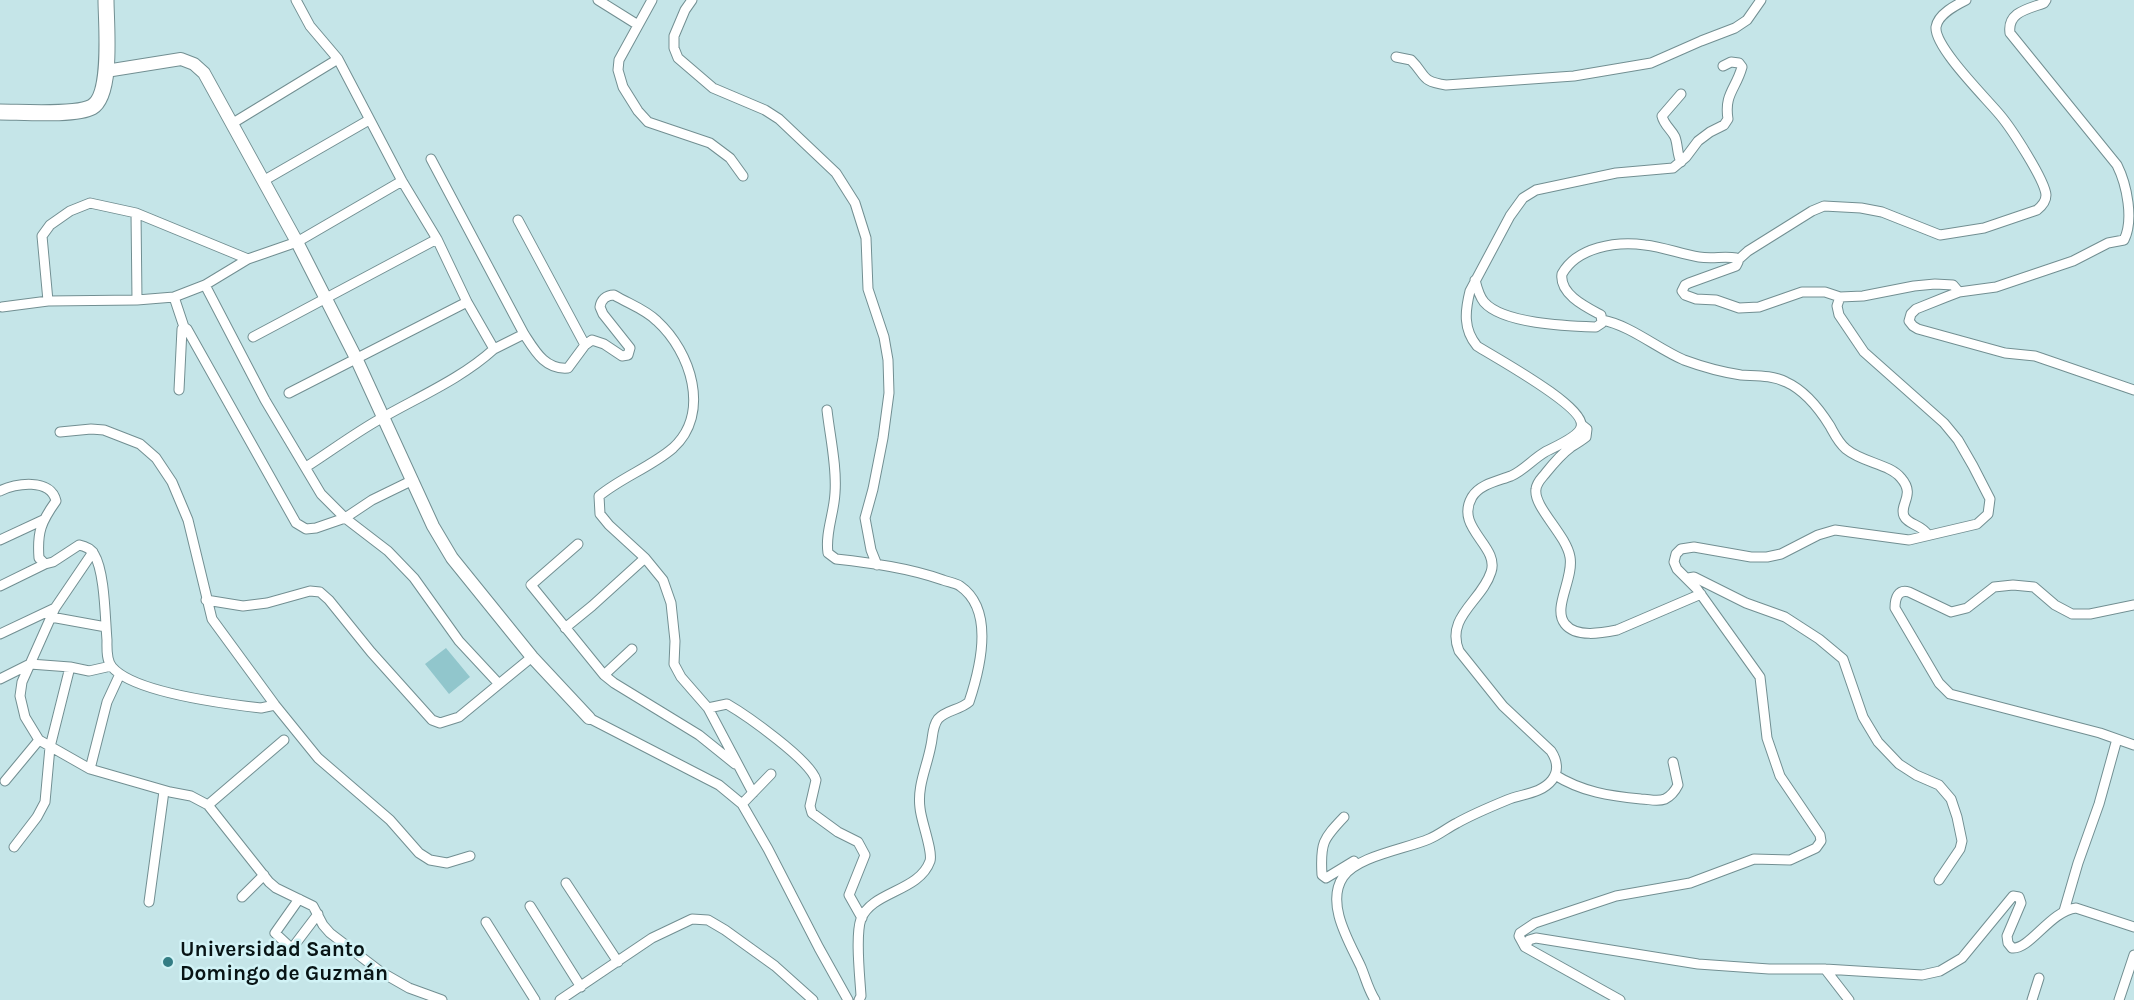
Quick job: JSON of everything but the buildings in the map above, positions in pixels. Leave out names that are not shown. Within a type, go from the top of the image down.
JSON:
[{"type":"main road","points":[[0,112],[71,111],[86,109],[99,101],[105,84],[106,71],[106,0]]},
{"type":"street","points":[[296,0],[310,26],[338,60],[402,181],[437,239],[466,303],[494,349]]},
{"type":"street","points":[[598,0],[638,25]]},
{"type":"street","points":[[652,0],[619,60],[618,70],[623,87],[648,122],[710,143],[730,158],[743,176]]},
{"type":"street","points":[[692,0],[685,10],[675,36],[674,48],[678,58],[713,88],[765,110],[785,124],[836,173],[855,203],[866,238],[868,289],[884,338],[888,360],[889,393],[883,438],[865,518],[867,534],[877,565]]},
{"type":"street","points":[[1395,57],[1411,60],[1429,82],[1446,85],[1574,76],[1641,65],[1662,59],[1735,28],[1747,20],[1761,0]]},
{"type":"street","points":[[1959,292],[1953,285],[1935,284],[1863,296],[1840,297],[1825,292],[1802,292],[1760,307],[1739,308],[1716,300],[1696,299],[1683,294],[1683,288],[1685,285],[1735,267],[1738,260],[1748,251],[1812,211],[1824,206],[1882,212],[1940,235],[1984,228],[2043,206],[2046,199],[2045,192],[2029,159],[1999,113],[1965,76],[1937,34],[1936,26],[1940,17],[1966,0]]},
{"type":"street","points":[[2046,0],[2044,3],[2016,14],[2011,21],[2010,33],[2117,165],[2129,195],[2133,219],[2132,228],[2124,240],[2108,243],[2056,267],[1996,287],[1959,292],[1916,309],[1909,321],[1913,326],[2005,353],[2035,356],[2134,390]]},
{"type":"street","points":[[106,71],[181,59],[194,64],[204,73],[326,298],[433,526],[452,558],[532,657],[589,718],[719,785],[741,804],[768,849],[848,1000]]},
{"type":"street","points":[[233,123],[338,60]]},
{"type":"street","points":[[1701,594],[1608,632],[1575,631],[1565,624],[1560,609],[1569,580],[1570,555],[1558,530],[1538,505],[1536,492],[1538,482],[1550,466],[1586,437],[1587,429],[1582,425],[1578,414],[1547,390],[1478,347],[1467,326],[1466,308],[1475,280],[1510,216],[1531,192],[1616,173],[1669,168],[1681,162],[1698,141],[1724,125],[1728,119],[1726,106],[1742,67],[1735,62],[1723,66]]},
{"type":"street","points":[[1681,94],[1662,116],[1664,123],[1675,138],[1677,154],[1681,162]]},
{"type":"street","points":[[263,181],[369,120]]},
{"type":"street","points":[[430,159],[524,334],[547,365],[560,369],[568,368],[589,341],[596,340],[622,356],[630,353],[630,348],[600,308],[603,300],[609,295],[614,295],[644,311],[659,322],[680,350],[691,373],[694,410],[687,431],[661,458],[630,474],[599,496],[600,514],[645,558],[663,580],[671,603],[675,641],[674,664],[681,678],[708,708],[753,793]]},
{"type":"street","points":[[2,307],[48,301],[137,300],[174,297],[205,285],[248,259],[297,242],[402,181]]},
{"type":"street","points":[[48,301],[42,236],[50,225],[70,211],[90,203],[136,213],[248,259]]},
{"type":"street","points":[[136,213],[137,300]]},
{"type":"street","points":[[518,220],[585,345]]},
{"type":"street","points":[[253,337],[437,239]]},
{"type":"street","points":[[1738,260],[1734,257],[1719,259],[1697,257],[1655,247],[1626,244],[1588,251],[1570,263],[1563,271],[1561,280],[1572,295],[1587,308],[1600,315],[1602,320],[1617,324],[1677,357],[1701,367],[1741,375],[1770,377],[1791,384],[1822,414],[1839,442],[1846,449],[1863,460],[1892,470],[1901,477],[1907,490],[1903,515],[1907,521],[1921,527],[1928,535]]},
{"type":"street","points":[[1475,280],[1482,300],[1498,313],[1537,323],[1563,325],[1596,327],[1602,320]]},
{"type":"street","points":[[205,285],[265,400],[321,494],[345,518],[388,551],[414,578],[459,641],[499,684]]},
{"type":"street","points":[[174,297],[184,327],[231,405],[296,523],[306,529],[345,518],[372,500],[413,480]]},
{"type":"street","points":[[1620,1000],[1526,947],[1519,936],[1523,929],[1601,900],[1690,883],[1754,859],[1790,860],[1807,853],[1820,844],[1820,835],[1798,806],[1780,776],[1770,749],[1764,727],[1760,677],[1701,594],[1677,569],[1674,562],[1676,554],[1685,548],[1694,547],[1759,558],[1781,554],[1818,535],[1835,530],[1901,539],[1928,535],[1981,521],[1990,510],[1989,494],[1958,440],[1944,423],[1864,352],[1839,315],[1837,306],[1840,297]]},
{"type":"street","points":[[289,393],[466,303]]},
{"type":"street","points":[[179,390],[182,329],[184,327]]},
{"type":"street","points":[[306,467],[382,418],[481,361],[494,349],[524,334]]},
{"type":"street","points":[[827,410],[836,490],[826,542],[828,553],[836,559],[923,573],[960,586],[970,597],[981,618],[982,637],[969,702],[963,708],[939,718],[934,726],[921,788],[920,805],[931,858],[926,871],[902,889],[873,905],[862,918],[859,937],[861,996],[859,1000]]},
{"type":"street","points":[[1344,817],[1326,836],[1321,852],[1323,878],[1351,862],[1431,839],[1476,813],[1510,799],[1536,792],[1548,784],[1555,775],[1557,765],[1554,755],[1492,694],[1459,651],[1455,641],[1455,631],[1459,619],[1479,594],[1493,565],[1490,553],[1477,537],[1470,522],[1468,509],[1471,499],[1480,489],[1513,475],[1542,454],[1576,435],[1582,425]]},
{"type":"street","points":[[60,432],[104,430],[140,444],[156,458],[172,482],[188,520],[212,619],[275,705],[318,758],[390,820],[419,853],[430,860],[447,863],[470,856]]},
{"type":"street","points":[[0,492],[7,487],[24,483],[44,487],[56,499],[43,520],[38,547],[39,558],[45,564]]},
{"type":"street","points":[[0,540],[43,520]]},
{"type":"street","points":[[578,544],[531,584],[604,675],[699,735],[740,767]]},
{"type":"street","points":[[0,586],[53,562],[79,545],[93,552],[100,574],[107,656],[111,666],[120,674],[159,691],[261,708],[275,705]]},
{"type":"street","points":[[93,552],[53,613],[22,682],[20,696],[25,717],[39,740],[90,769],[192,796],[208,805],[276,888],[313,906],[330,933],[381,972],[410,988],[442,1000]]},
{"type":"street","points":[[565,628],[645,558]]},
{"type":"street","points":[[1688,578],[1694,577],[1746,603],[1785,617],[1819,639],[1842,659],[1863,717],[1878,742],[1899,764],[1916,775],[1939,785],[1951,799],[1962,840],[1960,849],[1939,880]]},
{"type":"street","points":[[2134,605],[2090,614],[2072,614],[2055,605],[2034,587],[2013,585],[1994,587],[1967,608],[1951,612],[1909,592],[1902,592],[1895,599],[1895,608],[1935,676],[1950,694],[2134,745]]},
{"type":"street","points":[[206,600],[243,606],[267,603],[310,591],[320,592],[432,720],[440,723],[459,717],[532,657]]},
{"type":"street","points":[[0,634],[53,613],[106,627]]},
{"type":"street","points":[[604,675],[632,650]]},
{"type":"street","points":[[0,679],[30,664],[89,671],[111,666]]},
{"type":"street","points":[[14,847],[37,817],[45,802],[50,747],[70,667]]},
{"type":"street","points":[[90,769],[107,702],[120,674]]},
{"type":"street","points":[[708,708],[727,704],[736,709],[804,762],[815,776],[810,806],[812,813],[838,832],[858,842],[865,855],[849,895],[862,918]]},
{"type":"street","points":[[2064,911],[2099,804],[2117,739]]},
{"type":"street","points":[[5,781],[39,740]]},
{"type":"street","points":[[208,805],[284,740]]},
{"type":"street","points":[[1555,775],[1593,792],[1617,797],[1660,800],[1670,796],[1678,785],[1673,762]]},
{"type":"street","points":[[741,804],[771,774]]},
{"type":"street","points":[[149,902],[164,790]]},
{"type":"street","points":[[1375,1000],[1365,983],[1361,967],[1342,927],[1338,890],[1341,879],[1349,870],[1380,855]]},
{"type":"street","points":[[242,897],[264,875]]},
{"type":"street","points":[[566,883],[618,962]]},
{"type":"street","points":[[1526,947],[1529,940],[1536,938],[1698,964],[1826,969],[1913,976],[1931,974],[1956,963],[1968,952],[2011,897],[2019,897],[2021,903],[2007,936],[2012,948],[2020,947],[2056,915],[2076,908],[2134,927]]},
{"type":"street","points":[[299,899],[275,933],[290,947],[293,947],[318,915]]},
{"type":"street","points":[[530,906],[581,987]]},
{"type":"street","points":[[560,1000],[652,938],[673,926],[692,919],[708,920],[725,930],[775,966],[813,1000]]},
{"type":"street","points":[[486,922],[535,1000]]},
{"type":"street","points":[[2119,1000],[2134,955]]},
{"type":"street","points":[[1826,969],[1849,1000]]},
{"type":"street","points":[[2032,1000],[2039,978]]},
{"type":"shaded area","points":[[446,648],[470,677],[449,694],[425,664]]},
{"type":"place","name":"Universidad Santo Domingo de Guzmán","points":[[168,962]]}]
